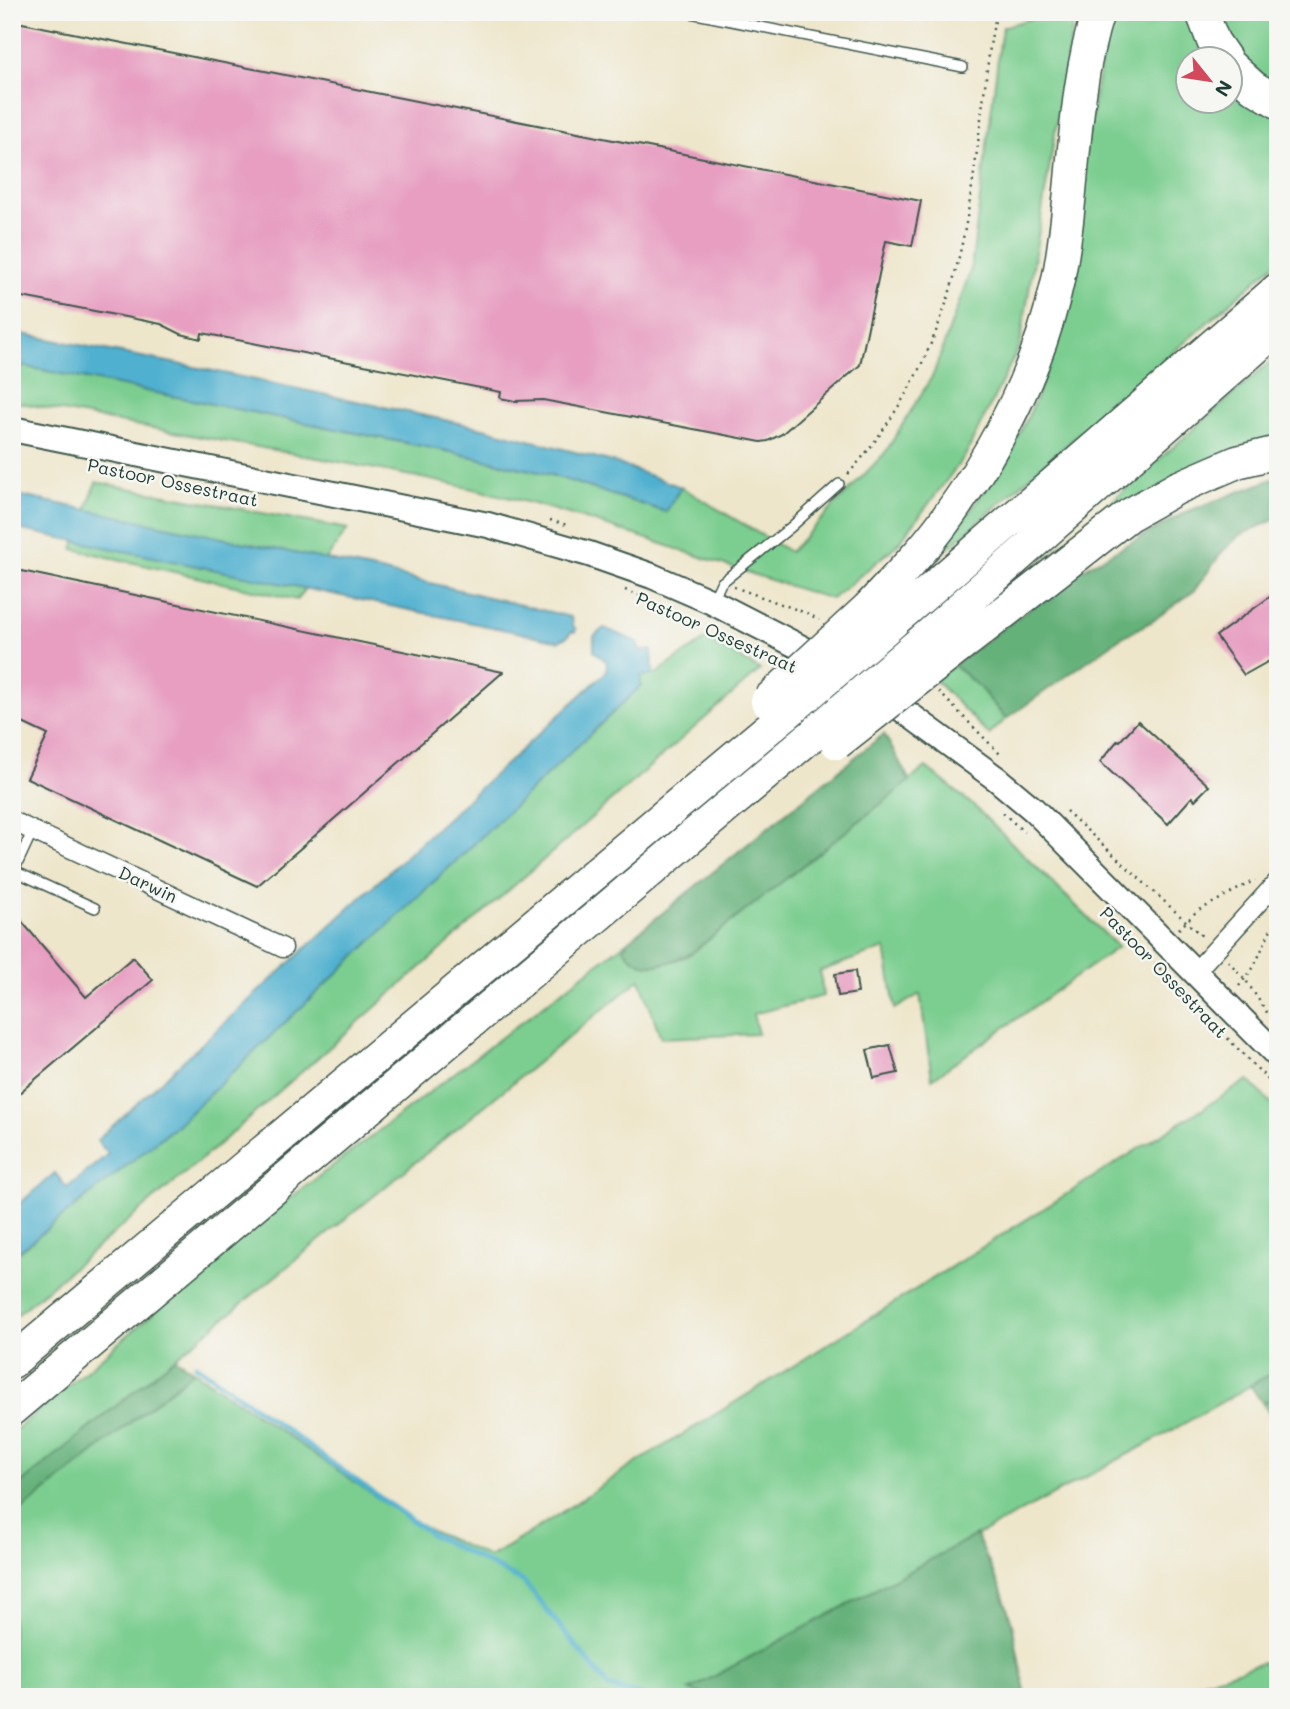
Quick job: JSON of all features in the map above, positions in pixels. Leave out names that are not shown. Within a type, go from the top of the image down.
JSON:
[{"type":"highway","points":[[881,614],[914,559],[950,515],[976,473],[1027,379],[1044,332],[1058,279],[1081,85],[1098,12]]},
{"type":"highway","points":[[1202,12],[1216,46]]},
{"type":"highway","points":[[1244,79],[1278,103]]},
{"type":"highway","points":[[12,1362],[612,860],[881,614],[1278,289]]},
{"type":"highway","points":[[12,1409],[785,759],[827,737],[935,648],[1278,328]]},
{"type":"highway","points":[[935,648],[1129,516],[1177,488],[1237,462],[1278,452]]},
{"type":"main road","name":"Pastoor Ossestraat","points":[[12,429],[488,525],[589,554],[652,576],[717,592],[909,713],[997,779],[1072,846],[1278,1056]]},
{"type":"street","name":"Darwin","points":[[12,821],[283,948]]},
{"type":"street","points":[[1195,972],[1271,878]]},
{"type":"lane","points":[[686,12],[963,67]]},
{"type":"lane","points":[[717,592],[839,484]]},
{"type":"lane","points":[[33,830],[13,870],[95,908]]},
{"type":"path","points":[[839,484],[885,425],[915,375],[939,326],[965,227],[997,12]]},
{"type":"path","points":[[549,519],[574,527]]},
{"type":"path","name":"Pastoor Ossestraat","points":[[618,587],[656,602]]},
{"type":"path","points":[[717,592],[809,614],[820,620]]},
{"type":"path","points":[[935,688],[1002,755]]},
{"type":"path","points":[[996,807],[1024,831]]},
{"type":"path","points":[[1065,810],[1187,921],[1196,912],[1271,878]]},
{"type":"path","points":[[1268,1015],[1245,979],[1254,967],[1278,914]]},
{"type":"path","name":"Pastoor Ossestraat","points":[[1131,940],[1278,1090]]},
{"type":"green space","points":[[1053,12],[1075,12],[1020,345],[965,456],[898,544],[832,599],[570,514],[482,491],[12,401],[12,364],[451,452],[548,474],[666,512],[681,487],[790,552],[885,453],[933,375],[971,269],[1002,27]]},
{"type":"green space","points":[[1112,12],[1189,12],[1209,46],[1174,46],[1174,116],[1244,116],[1244,85],[1278,110],[1278,261],[931,563],[1003,463],[1043,380],[1057,324]]},
{"type":"green space","points":[[1211,12],[1278,12],[1278,86],[1248,63],[1244,58],[1244,46],[1232,44]]},
{"type":"green space","points":[[1278,355],[1278,441],[990,608]]},
{"type":"green space","points":[[1278,477],[1278,518],[1240,535],[1223,551],[1194,591],[1151,622],[1120,638],[1006,719],[980,688],[954,665],[1079,571],[1186,512]]},
{"type":"green space","points":[[96,482],[348,529],[297,600],[73,549]]},
{"type":"green space","points":[[706,639],[760,670],[217,1146],[12,1319],[12,1257],[177,1125],[641,676],[654,675]]},
{"type":"green space","points":[[954,665],[980,688],[1006,719],[989,735],[935,680]]},
{"type":"green space","points":[[884,734],[910,781],[689,955],[654,965],[638,962],[623,948],[629,940]]},
{"type":"green space","points":[[926,767],[974,806],[1118,947],[932,1079],[920,994],[895,1009],[885,948],[820,971],[823,996],[753,1014],[758,1034],[661,1038],[640,979],[12,1491],[12,1433],[284,1203],[629,940],[624,949],[631,957],[646,965],[662,964],[689,955]]},
{"type":"green space","points":[[1248,1080],[1278,1110],[1278,1370],[1160,1437],[690,1690],[713,1697],[12,1697],[12,1518],[194,1371],[412,1522],[489,1557]]},
{"type":"green space","points":[[175,1358],[194,1371],[12,1518],[12,1491]]},
{"type":"green space","points":[[1278,1370],[1278,1396],[1263,1404],[1250,1385]]},
{"type":"green space","points":[[1278,1396],[1278,1426],[1263,1404]]},
{"type":"green space","points":[[976,1535],[1001,1589],[1012,1623],[1026,1697],[713,1697],[689,1690]]},
{"type":"green space","points":[[1278,1658],[1278,1697],[1154,1697]]},
{"type":"water","points":[[12,332],[483,428],[613,462],[681,487],[666,512],[548,474],[451,452],[12,364]]},
{"type":"water","points":[[12,494],[376,570],[571,617],[576,629],[559,641],[12,528]]},
{"type":"water","points":[[604,628],[637,642],[640,651],[652,650],[653,675],[641,676],[641,686],[177,1125],[12,1257],[12,1210],[55,1173],[67,1188],[108,1154],[97,1140],[606,672],[607,662],[594,651],[594,636]]},
{"type":"building","points":[[12,21],[921,201],[912,246],[886,241],[860,365],[782,434],[761,442],[543,400],[515,401],[500,398],[501,392],[202,333],[201,339],[181,334],[161,324],[12,295]]},
{"type":"building","points":[[12,569],[503,672],[257,886],[27,778],[48,735],[12,718]]},
{"type":"building","points":[[1278,591],[1278,656],[1244,675],[1216,636]]},
{"type":"building","points":[[1138,721],[1209,786],[1195,800],[1192,797],[1168,824],[1100,762]]},
{"type":"building","points":[[12,910],[86,997],[133,957],[153,980],[12,1099]]},
{"type":"building","points":[[855,971],[858,993],[838,996],[835,974]]},
{"type":"building","points":[[890,1045],[898,1073],[874,1078],[867,1050]]},
{"type":"waterway","points":[[196,1365],[432,1535],[524,1582],[609,1687],[648,1697]]}]
